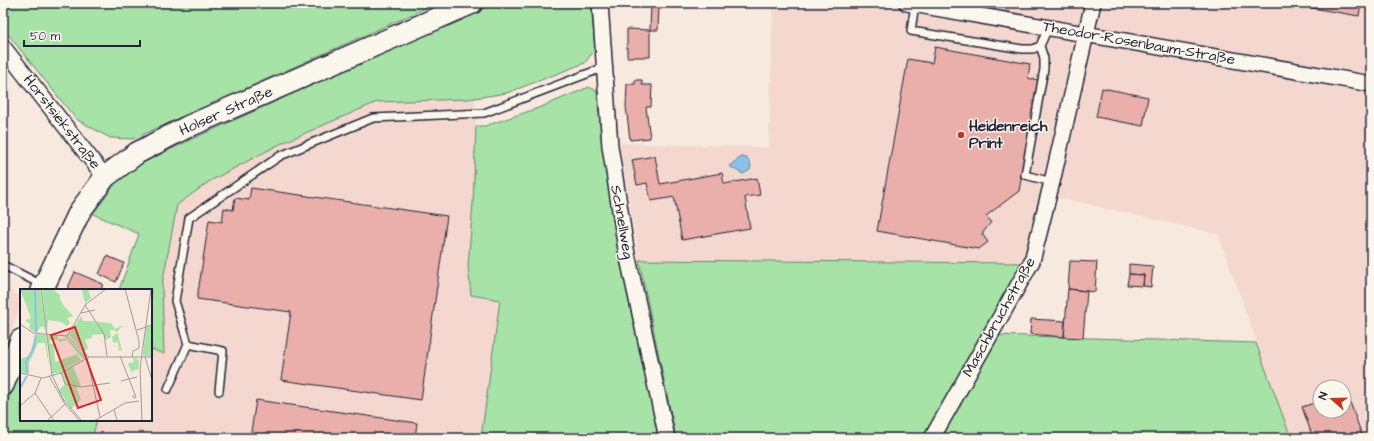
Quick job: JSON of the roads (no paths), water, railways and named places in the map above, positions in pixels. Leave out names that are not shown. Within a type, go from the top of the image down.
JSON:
[{"type":"main road","name":"Holser Straße","points":[[43,288],[80,211],[105,178],[137,153],[187,127],[472,3]]},
{"type":"main road","points":[[3,385],[20,342]]},
{"type":"street","name":"Schnellweg","points":[[600,3],[610,146],[626,249],[667,438]]},
{"type":"street","name":"Maschbruchstraße","points":[[932,438],[1032,261],[1052,182],[1093,3]]},
{"type":"street","name":"Theodor-Rosenbaum-Straße","points":[[911,4],[1371,84]]},
{"type":"street","name":"Horstsiekstraße","points":[[3,47],[105,178]]},
{"type":"lane","points":[[911,4],[911,31],[1022,49],[1033,49],[1040,46]]},
{"type":"lane","points":[[1048,28],[1040,46],[1044,58],[1044,69],[1025,175],[1052,182]]},
{"type":"lane","points":[[168,388],[188,344],[175,301],[189,218],[280,156],[372,118],[484,113],[605,67]]},
{"type":"lane","points":[[3,265],[43,288]]},
{"type":"lane","points":[[188,344],[223,351],[219,391]]},
{"type":"water","points":[[741,157],[747,158],[751,165],[750,170],[743,174],[729,166]]},
{"type":"place","name":"Heidenreich Print","points":[[961,135]]}]
